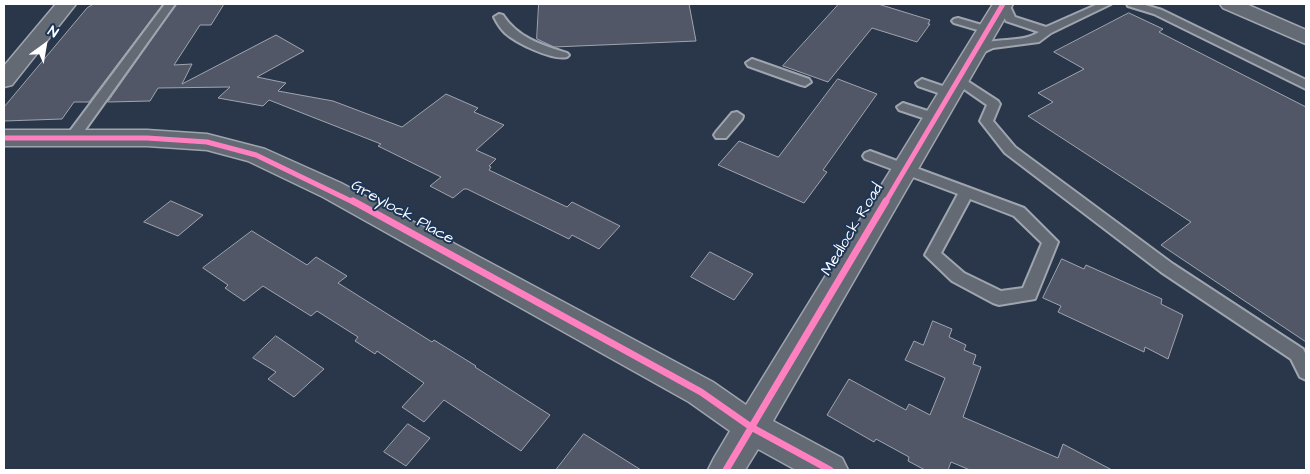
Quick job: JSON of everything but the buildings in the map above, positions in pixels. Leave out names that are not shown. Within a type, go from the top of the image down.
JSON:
[{"type":"street","points":[[4,80],[66,4]]},
{"type":"street","name":"Medlock Road","points":[[726,470],[1004,4]]},
{"type":"street","points":[[1230,4],[1306,38]]},
{"type":"street","name":"Greylock Place","points":[[4,138],[146,138],[206,142],[256,155],[332,190],[684,382],[751,427],[830,470]]},
{"type":"lane","points":[[72,138],[170,4]]},
{"type":"lane","points":[[1004,4],[1010,19],[1047,31]]},
{"type":"lane","points":[[974,53],[990,45],[1041,38],[1047,31],[1106,4]]},
{"type":"lane","points":[[1132,4],[1158,12],[1306,85]]},
{"type":"lane","points":[[499,17],[502,26],[516,35],[541,49],[563,56]]},
{"type":"lane","points":[[958,21],[988,30]]},
{"type":"lane","points":[[752,63],[804,82]]},
{"type":"lane","points":[[922,83],[954,86],[994,104],[986,121],[1010,150],[1166,268],[1297,354],[1306,372]]},
{"type":"lane","points":[[903,107],[935,118]]},
{"type":"lane","points":[[721,135],[737,116]]},
{"type":"lane","points":[[870,156],[904,170],[966,192],[1019,212],[1050,242],[1029,294],[1000,298],[958,277],[933,255],[966,192]]},
{"type":"cycle path","points":[[726,470],[1003,4]]},
{"type":"cycle path","points":[[4,138],[147,138],[207,142],[256,155],[332,190],[701,392],[751,427],[830,470]]}]
